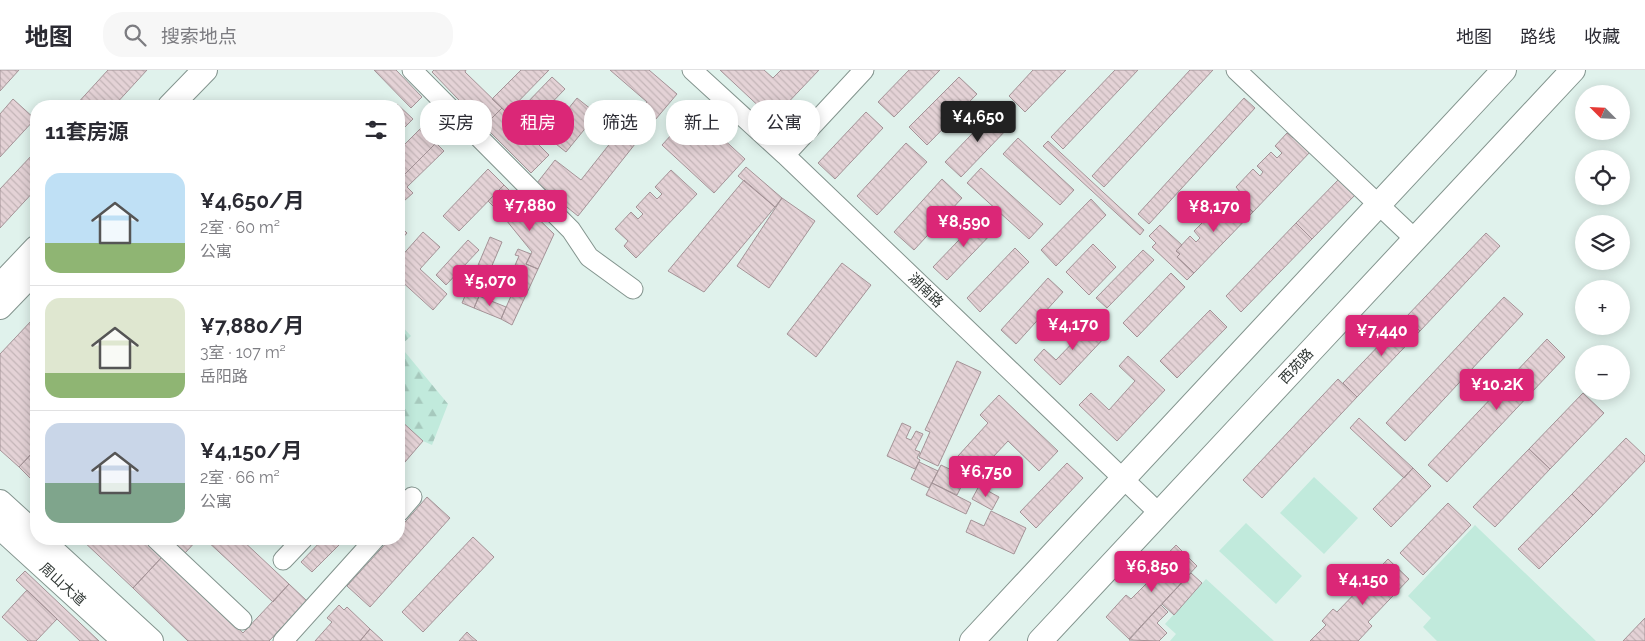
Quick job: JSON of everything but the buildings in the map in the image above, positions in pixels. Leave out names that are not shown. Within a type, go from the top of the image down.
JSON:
[{"type":"main road","points":[[972,641],[1504,70]]},
{"type":"main road","name":"西苑路","points":[[1040,641],[1573,70]]},
{"type":"main road","points":[[177,100],[208,73]]},
{"type":"main road","points":[[192,100],[208,73]]},
{"type":"main road","points":[[0,286],[30,254]]},
{"type":"main road","points":[[0,307],[30,275]]},
{"type":"main road","points":[[0,502],[30,530]]},
{"type":"main road","name":"周山大道","points":[[0,527],[125,641]]},
{"type":"main road","name":"周山大道","points":[[47,545],[151,641]]},
{"type":"street","points":[[412,70],[571,230],[588,257],[632,289]]},
{"type":"street","name":"湖南路","points":[[692,70],[785,155],[1159,513]]},
{"type":"street","points":[[785,155],[864,70]]},
{"type":"street","points":[[1236,70],[1416,240]]},
{"type":"street","points":[[405,505],[412,497]]},
{"type":"street","points":[[162,545],[242,620]]},
{"type":"street","points":[[283,560],[297,545]]},
{"type":"street","points":[[283,641],[370,545]]},
{"type":"green space","points":[[405,330],[411,336],[405,341]]},
{"type":"green space","points":[[405,352],[448,404],[432,445],[423,441],[405,424]]},
{"type":"green space","points":[[1314,477],[1358,518],[1324,554],[1280,513]]},
{"type":"green space","points":[[1246,523],[1302,576],[1276,604],[1219,551]]},
{"type":"green space","points":[[1475,525],[1596,641],[1437,641],[1423,627],[1431,618],[1408,596]]},
{"type":"green space","points":[[1206,579],[1274,641],[1170,641],[1176,634],[1165,624]]}]
